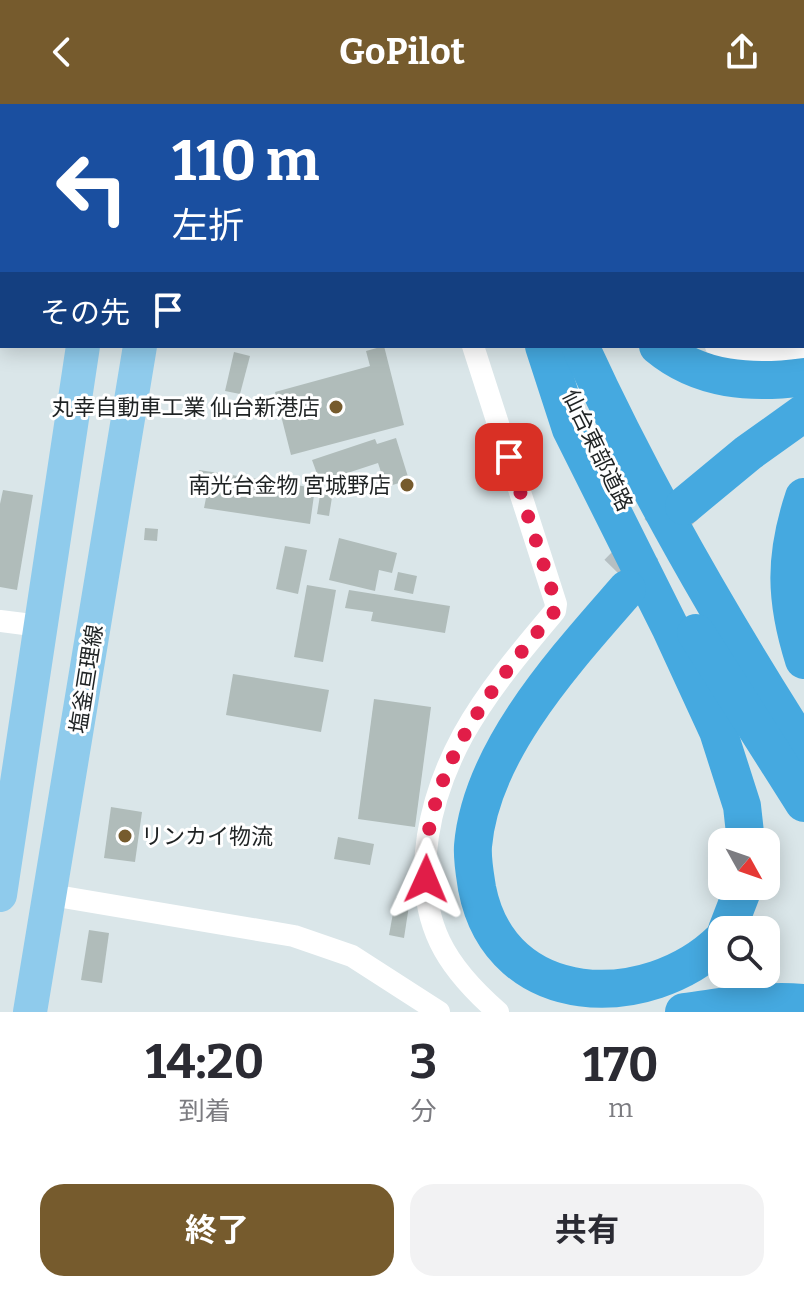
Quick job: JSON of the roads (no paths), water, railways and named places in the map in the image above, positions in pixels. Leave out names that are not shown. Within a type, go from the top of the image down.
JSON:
[{"type":"highway","name":"仙台東部道路","points":[[547,348],[581,419],[675,529]]},
{"type":"highway","points":[[547,348],[571,429],[718,731],[742,806],[744,828]]},
{"type":"highway","name":"仙台東部道路","points":[[581,348],[613,417],[675,529]]},
{"type":"highway","points":[[661,348],[693,368],[721,378],[750,381],[804,377]]},
{"type":"highway","points":[[675,529],[748,453],[804,413]]},
{"type":"highway","points":[[675,529],[804,432]]},
{"type":"highway","points":[[804,497],[789,553],[788,584],[790,614],[804,660]]},
{"type":"highway","points":[[675,529],[747,660],[804,749]]},
{"type":"highway","points":[[675,529],[724,680],[804,803]]},
{"type":"highway","points":[[565,1012],[521,991],[484,954],[462,907],[454,856],[463,809],[486,751],[555,647],[623,581],[527,714],[491,781],[479,816],[473,848],[480,903],[500,944],[514,961],[533,977],[562,992],[586,999],[613,1001],[662,990],[687,977],[708,959]]},
{"type":"highway","points":[[684,1012],[749,1003],[804,1003]]},
{"type":"main road","points":[[0,895],[83,348]]},
{"type":"main road","name":"塩釜亘理線","points":[[30,1012],[140,348]]},
{"type":"street","points":[[474,348],[556,604],[555,611],[511,665],[464,734],[441,785],[427,839],[426,879],[430,915],[439,940],[468,983],[498,1012]]},
{"type":"street","points":[[720,348],[729,353],[755,357],[785,358],[804,353]]},
{"type":"street","points":[[0,621],[40,626]]},
{"type":"street","points":[[51,895],[294,936],[352,956],[439,1012]]},
{"type":"tunnel","points":[[618,573],[684,506]]},
{"type":"place","name":"丸幸自動車工業 仙台新港店","points":[[336,407]]},
{"type":"place","name":"南光台金物 宮城野店","points":[[407,485]]},
{"type":"place","name":"リンカイ物流","points":[[125,836]]}]
